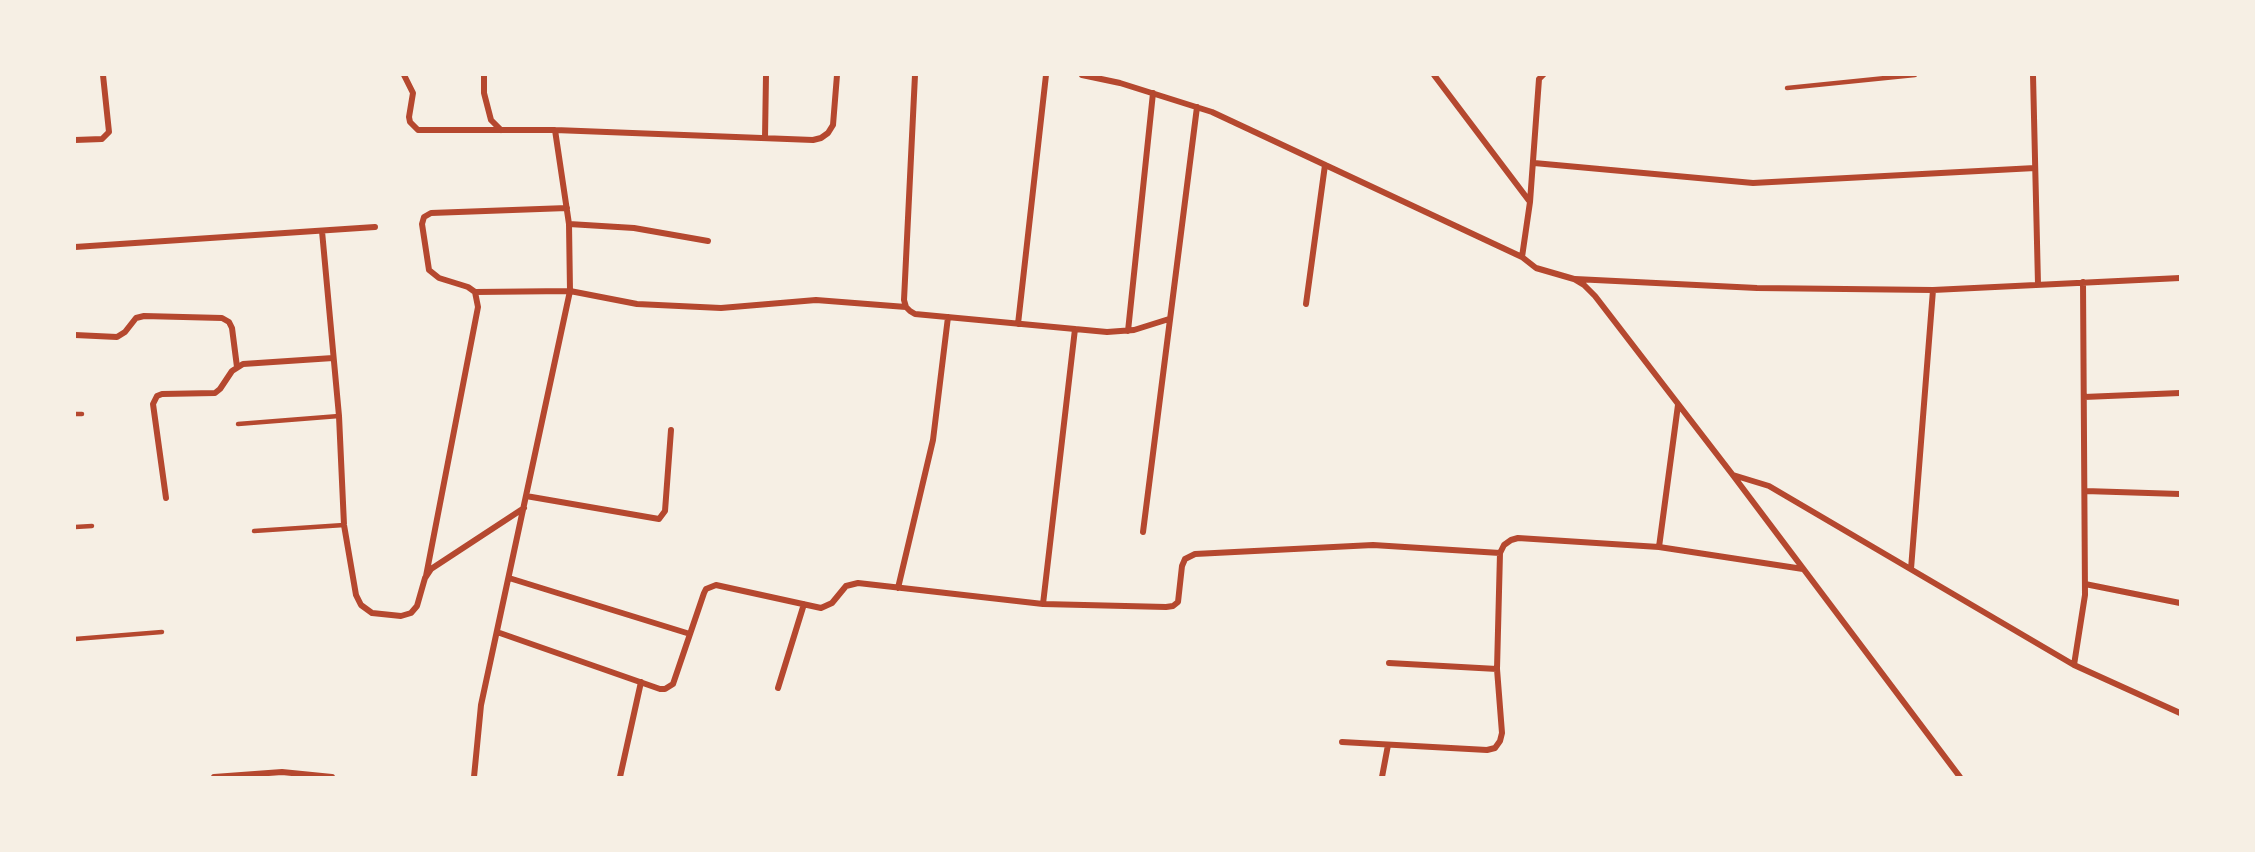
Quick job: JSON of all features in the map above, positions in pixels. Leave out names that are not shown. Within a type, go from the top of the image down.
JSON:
[{"type":"street","points":[[75,140],[102,139],[109,132],[103,75]]},
{"type":"street","points":[[404,75],[413,93],[409,117],[415,129],[555,130],[813,140],[828,133],[832,125],[837,75]]},
{"type":"street","points":[[484,75],[484,93],[491,120],[501,130]]},
{"type":"street","points":[[765,138],[766,75]]},
{"type":"street","points":[[906,307],[904,300],[915,75]]},
{"type":"street","points":[[1018,324],[1046,75]]},
{"type":"street","points":[[1082,75],[1108,78],[1227,119],[1522,257],[1536,268],[1574,279],[1757,288],[1933,290],[2180,278]]},
{"type":"street","points":[[1434,75],[1530,202]]},
{"type":"street","points":[[1522,257],[1534,163],[1539,80],[1543,75]]},
{"type":"street","points":[[2033,75],[2038,284]]},
{"type":"street","points":[[1128,331],[1153,93]]},
{"type":"street","points":[[1143,532],[1197,107]]},
{"type":"street","points":[[474,777],[481,705],[570,291],[569,224],[555,130]]},
{"type":"street","points":[[1534,163],[1753,183],[2035,168]]},
{"type":"street","points":[[1306,304],[1325,165]]},
{"type":"street","points":[[567,208],[431,213],[424,217],[422,224],[429,270],[439,278],[468,287],[475,292],[570,291],[637,304],[721,308],[816,300],[906,307],[915,314],[1107,332],[1128,331],[1170,319]]},
{"type":"street","points":[[569,224],[634,228],[708,241]]},
{"type":"street","points":[[75,247],[375,227]]},
{"type":"street","points":[[322,231],[339,416],[344,525],[356,595],[361,605],[372,613],[401,616],[411,613],[417,606],[425,578],[478,306],[475,292]]},
{"type":"street","points":[[1574,279],[1595,296],[1960,777]]},
{"type":"street","points":[[2074,665],[2083,616],[2085,584],[2084,282]]},
{"type":"street","points":[[1911,569],[1933,290]]},
{"type":"street","points":[[75,335],[117,337],[125,332],[136,318],[144,316],[222,318],[229,322],[232,328],[237,367]]},
{"type":"street","points":[[898,588],[933,440],[948,317]]},
{"type":"street","points":[[1043,604],[1075,329]]},
{"type":"street","points":[[166,498],[154,399],[162,394],[215,393],[237,367],[243,364],[333,358]]},
{"type":"street","points":[[2084,397],[2180,393]]},
{"type":"street","points":[[1659,547],[1678,405]]},
{"type":"street","points":[[526,496],[659,519],[665,511],[671,430]]},
{"type":"street","points":[[1732,474],[1769,486],[2074,665],[2180,713]]},
{"type":"street","points":[[2085,491],[2180,494]]},
{"type":"street","points":[[425,578],[431,569],[524,508]]},
{"type":"street","points":[[1342,742],[1487,750],[1495,748],[1502,733],[1497,669],[1500,553],[1504,545],[1511,540],[1518,538],[1659,547],[1804,570]]},
{"type":"street","points":[[497,632],[660,689],[672,684],[704,592],[716,585],[821,608],[832,603],[846,586],[851,584],[1043,604],[1173,606],[1178,602],[1180,595],[1182,566],[1185,559],[1196,554],[1373,544],[1500,553]]},
{"type":"street","points":[[509,578],[690,634]]},
{"type":"street","points":[[2085,584],[2180,603]]},
{"type":"street","points":[[778,688],[804,604]]},
{"type":"street","points":[[1389,663],[1497,669]]},
{"type":"street","points":[[620,777],[641,682]]},
{"type":"street","points":[[1382,777],[1388,745]]},
{"type":"street","points":[[214,777],[282,772],[332,777]]},
{"type":"lane","points":[[1787,88],[1915,75]]},
{"type":"lane","points":[[75,414],[82,414]]},
{"type":"lane","points":[[238,424],[339,416]]},
{"type":"lane","points":[[254,531],[344,525]]},
{"type":"lane","points":[[75,527],[92,526]]},
{"type":"lane","points":[[75,639],[162,632]]}]
